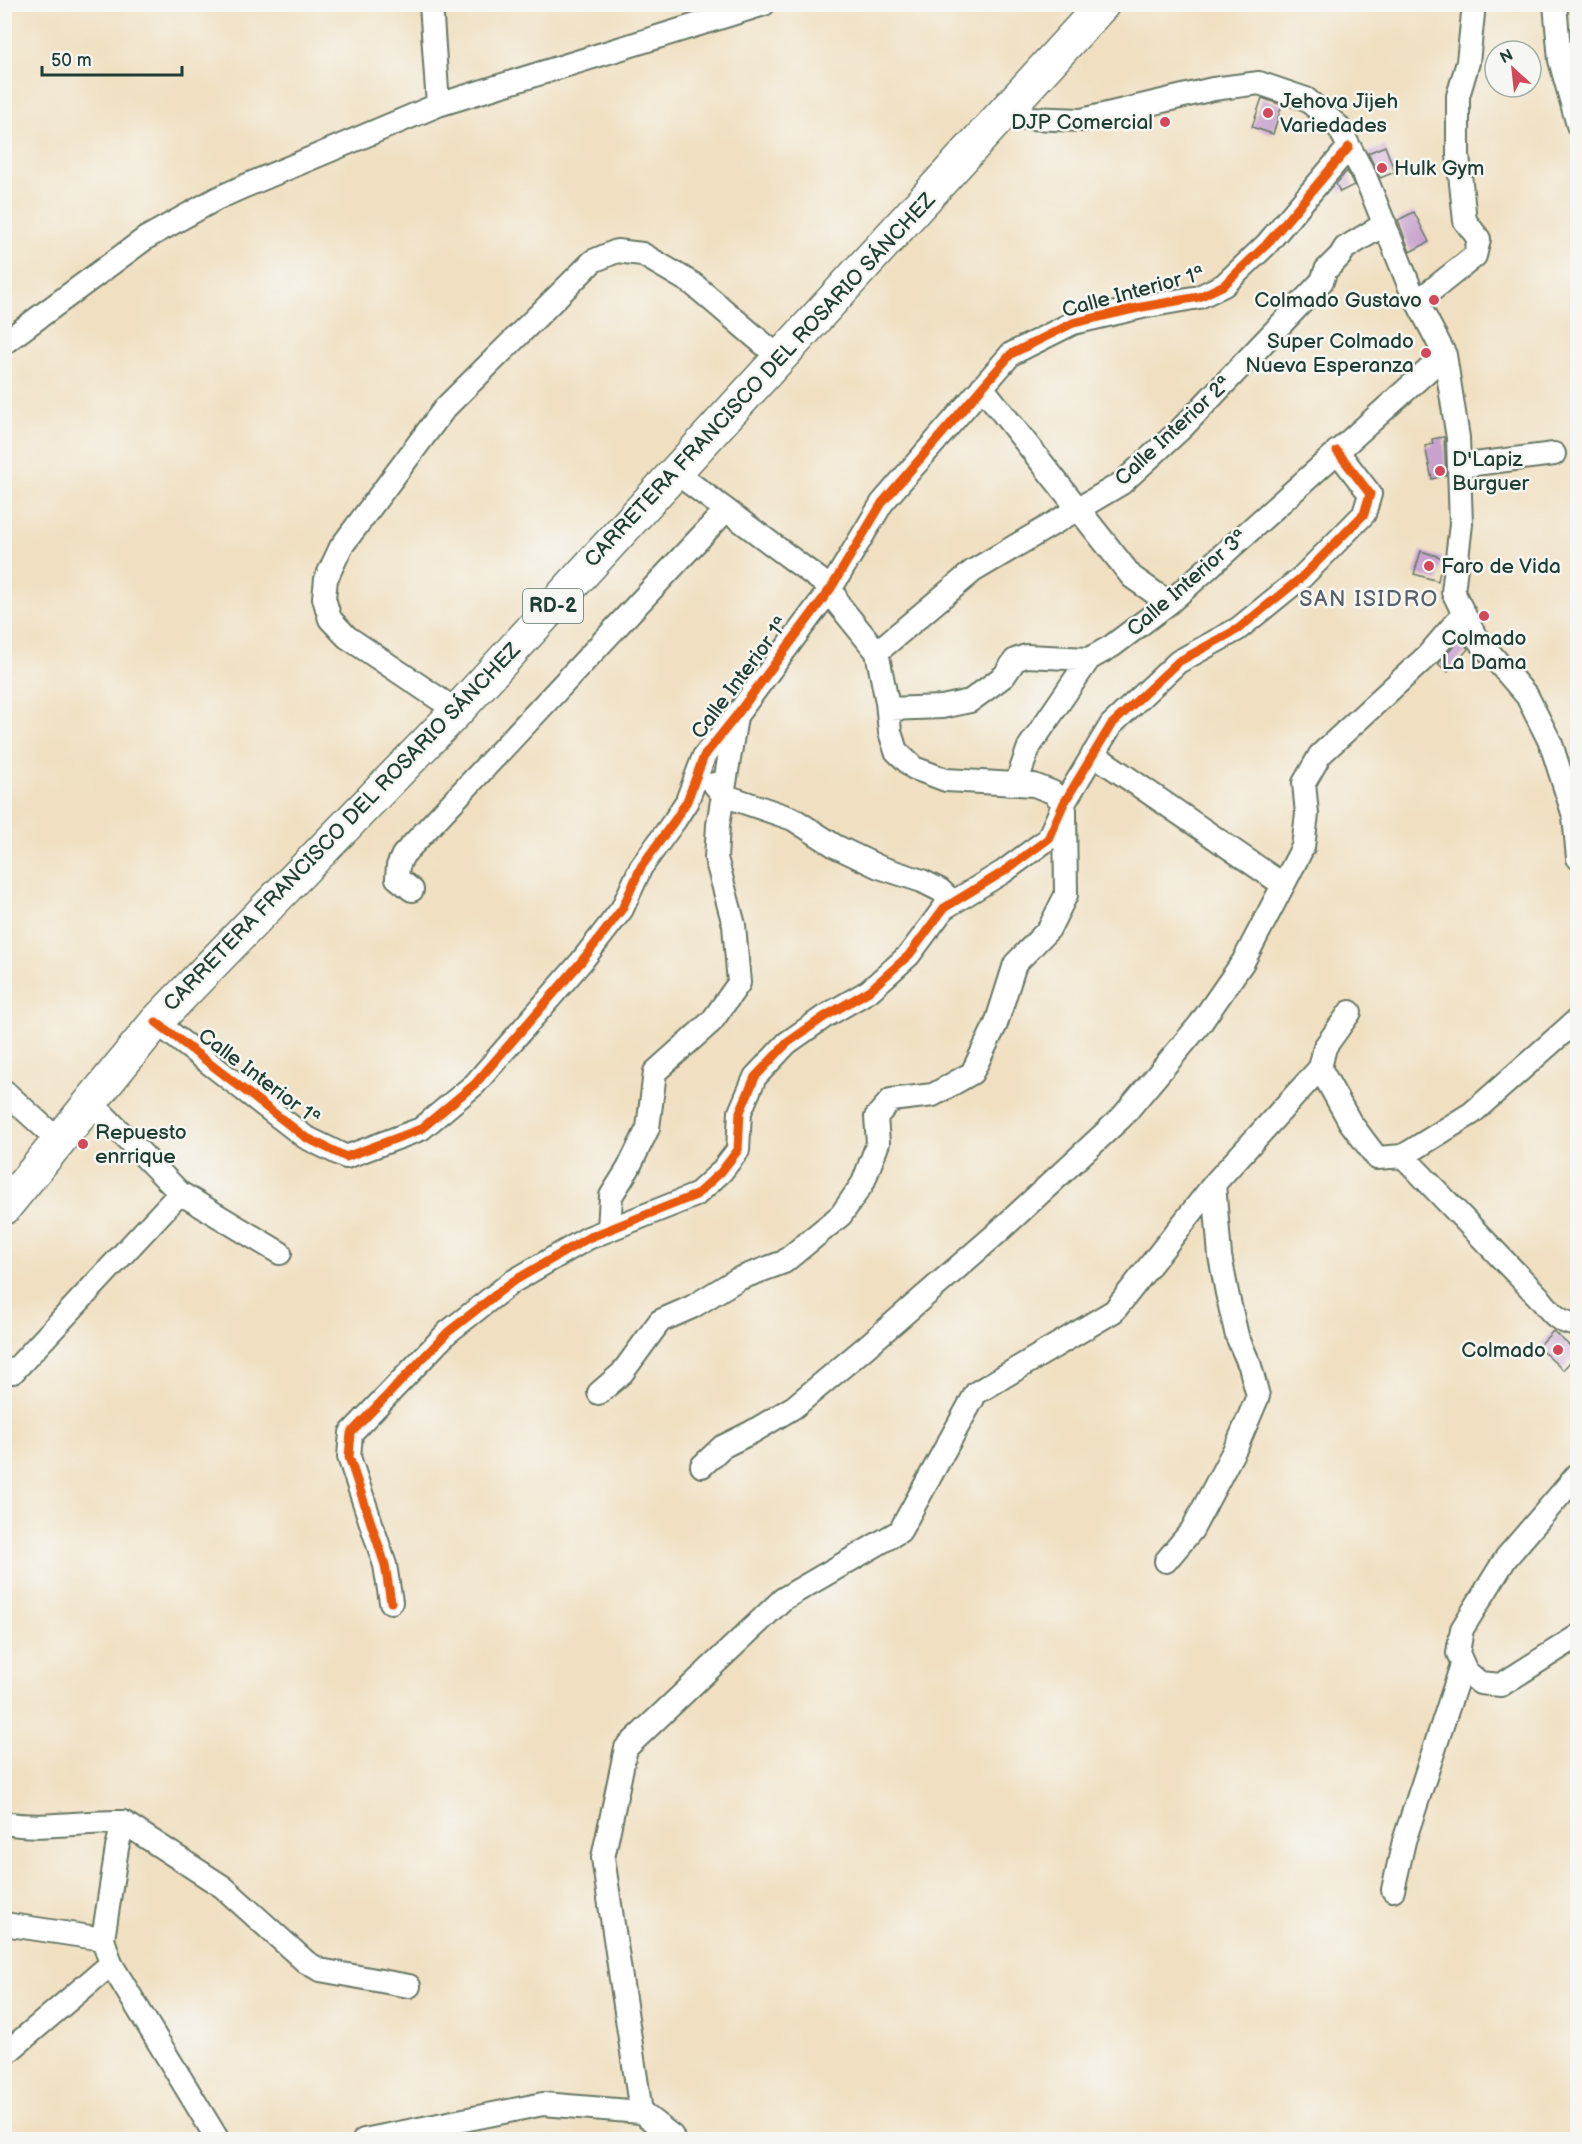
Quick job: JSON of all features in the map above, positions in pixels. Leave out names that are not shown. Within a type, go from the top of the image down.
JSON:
[{"type":"main road","name":"CARRETERA FRANCISCO DEL ROSARIO SÁNCHEZ","points":[[4,1208],[156,1022],[457,711],[1103,4]]},
{"type":"street","points":[[431,4],[438,105]]},
{"type":"street","points":[[4,343],[146,238],[216,199],[438,105],[764,4]]},
{"type":"street","points":[[1418,301],[1475,256],[1479,239],[1465,221],[1458,155],[1458,96],[1468,62],[1474,4]]},
{"type":"street","points":[[1555,4],[1560,60],[1578,125]]},
{"type":"street","points":[[1001,117],[1082,120],[1213,89],[1259,83],[1306,99],[1338,126],[1365,177],[1411,290],[1445,355],[1458,438],[1461,524],[1453,592],[1475,636],[1527,696],[1551,744],[1574,816],[1578,858]]},
{"type":"street","name":"Calle Interior 1ª","points":[[156,1022],[305,1137],[346,1157],[421,1129],[475,1084],[588,953],[622,909],[641,867],[687,801],[704,756],[831,588],[882,503],[1011,354],[1073,323],[1199,297],[1224,285],[1266,245],[1349,147]]},
{"type":"street","name":"Calle Interior 2ª","points":[[878,652],[973,572],[1122,483],[1174,436],[1307,297],[1322,281],[1326,270],[1345,248],[1385,224]]},
{"type":"street","points":[[457,711],[347,637],[330,619],[324,598],[326,579],[341,547],[445,408],[593,261],[617,251],[642,254],[693,284],[780,358]]},
{"type":"street","name":"Calle Interior 3ª","points":[[1089,659],[1113,646],[1169,603],[1445,355]]},
{"type":"street","points":[[982,387],[1132,577],[1169,603]]},
{"type":"street","points":[[391,1602],[385,1565],[349,1457],[351,1433],[448,1332],[512,1282],[588,1238],[696,1195],[721,1172],[738,1150],[740,1112],[755,1077],[787,1043],[824,1017],[870,991],[909,955],[944,908],[1003,872],[1048,839],[1064,803],[1111,725],[1178,662],[1238,629],[1302,577],[1364,514],[1370,494],[1337,451]]},
{"type":"street","points":[[1459,466],[1554,454]]},
{"type":"street","points":[[599,1393],[622,1373],[660,1321],[692,1307],[738,1279],[784,1262],[841,1215],[863,1183],[878,1143],[876,1117],[891,1100],[933,1095],[972,1073],[996,1024],[1015,964],[1049,929],[1066,895],[1064,803],[1052,792],[1034,785],[945,780],[914,768],[896,751],[890,732],[878,652],[839,604],[831,588],[675,472]]},
{"type":"street","points":[[412,890],[397,878],[398,866],[403,855],[726,510]]},
{"type":"street","points":[[702,1466],[722,1447],[753,1432],[794,1407],[996,1234],[1122,1117],[1200,1024],[1243,963],[1303,847],[1307,814],[1304,783],[1320,755],[1428,655],[1464,614]]},
{"type":"street","points":[[888,709],[942,708],[970,701],[1004,676],[1015,660],[1026,656],[1089,659]]},
{"type":"street","points":[[1016,784],[1029,747],[1089,659]]},
{"type":"street","points":[[609,1229],[611,1196],[628,1169],[648,1128],[655,1072],[712,1021],[739,983],[734,925],[716,858],[723,795],[736,716]]},
{"type":"street","points":[[1093,754],[1282,884]]},
{"type":"street","points":[[704,756],[707,776],[723,795],[794,819],[835,846],[879,867],[922,881],[940,890],[953,902]]},
{"type":"street","points":[[641,2112],[603,1858],[626,1748],[783,1599],[900,1531],[976,1393],[1114,1311],[1214,1184],[1320,1068],[1325,1047],[1350,1012]]},
{"type":"street","points":[[1320,1068],[1350,1122],[1377,1158],[1403,1155],[1472,1113],[1578,1019]]},
{"type":"street","points":[[4,1091],[59,1141]]},
{"type":"street","points":[[91,1102],[180,1193],[280,1253]]},
{"type":"street","points":[[1403,1155],[1555,1316],[1564,1323],[1578,1324]]},
{"type":"street","points":[[1166,1561],[1192,1530],[1238,1443],[1258,1396],[1250,1366],[1237,1336],[1227,1293],[1220,1256],[1214,1184]]},
{"type":"street","points":[[13,1372],[180,1193]]},
{"type":"street","points":[[1578,1474],[1506,1558],[1462,1629],[1458,1653],[1466,1671],[1480,1683],[1501,1685],[1578,1636]]},
{"type":"street","points":[[1393,1890],[1404,1841],[1462,1665]]},
{"type":"street","points":[[4,1823],[24,1826],[96,1821],[123,1822],[223,1887],[306,1962],[320,1970],[409,1986]]},
{"type":"street","points":[[123,1822],[103,1939],[111,1964],[218,2139]]},
{"type":"street","points":[[4,1924],[103,1939]]},
{"type":"street","points":[[4,2055],[111,1964]]},
{"type":"street","points":[[364,2139],[543,2104],[641,2112],[673,2139]]},
{"type":"building","name":"Jehova Jijeh Variedades","points":[[1262,98],[1282,105],[1273,134],[1252,127]]},
{"type":"building","points":[[1385,146],[1395,172],[1380,178],[1368,153]]},
{"type":"building","points":[[1347,171],[1354,185],[1340,192],[1336,184]]},
{"type":"building","points":[[1414,212],[1429,242],[1410,252],[1398,220]]},
{"type":"building","points":[[1444,437],[1446,475],[1432,479],[1425,446],[1433,444],[1432,439]]},
{"type":"building","name":"Faro de Vida","points":[[1421,551],[1443,558],[1438,581],[1414,574]]},
{"type":"building","points":[[1461,638],[1468,649],[1448,672],[1438,664]]},
{"type":"building","name":"Colmado","points":[[1553,1331],[1578,1353],[1563,1370],[1538,1347]]},
{"type":"cycle path","points":[[156,1022],[305,1137],[346,1157],[421,1129],[475,1084],[581,962],[622,909],[641,867],[687,801],[704,756],[831,588],[882,503],[1011,354],[1073,323],[1199,297],[1224,285],[1266,245],[1349,147]]},
{"type":"cycle path","points":[[391,1602],[385,1565],[349,1457],[351,1433],[448,1332],[512,1282],[588,1238],[696,1195],[721,1172],[738,1150],[740,1112],[755,1077],[787,1043],[824,1017],[869,991],[909,955],[944,908],[1003,872],[1048,839],[1064,803],[1111,725],[1178,662],[1238,629],[1302,577],[1364,514],[1370,494],[1337,451]]},
{"type":"place","name":"Jehova Jijeh Variedades","points":[[1268,113]]},
{"type":"place","name":"DJP Comercial","points":[[1165,122]]},
{"type":"place","name":"Hulk Gym","points":[[1382,168]]},
{"type":"place","name":"Colmado Gustavo","points":[[1434,300]]},
{"type":"place","name":"Super Colmado Nueva Esperanza","points":[[1426,353]]},
{"type":"place","name":"D'Lapiz Burguer","points":[[1440,471]]},
{"type":"place","name":"Faro de Vida","points":[[1429,566]]},
{"type":"place","name":"Colmado La Dama","points":[[1484,616]]},
{"type":"place","name":"Repuesto enrrique","points":[[83,1144]]},
{"type":"place","name":"Colmado","points":[[1558,1350]]},
{"type":"district","name":"SAN ISIDRO","points":[[1369,599]]}]
